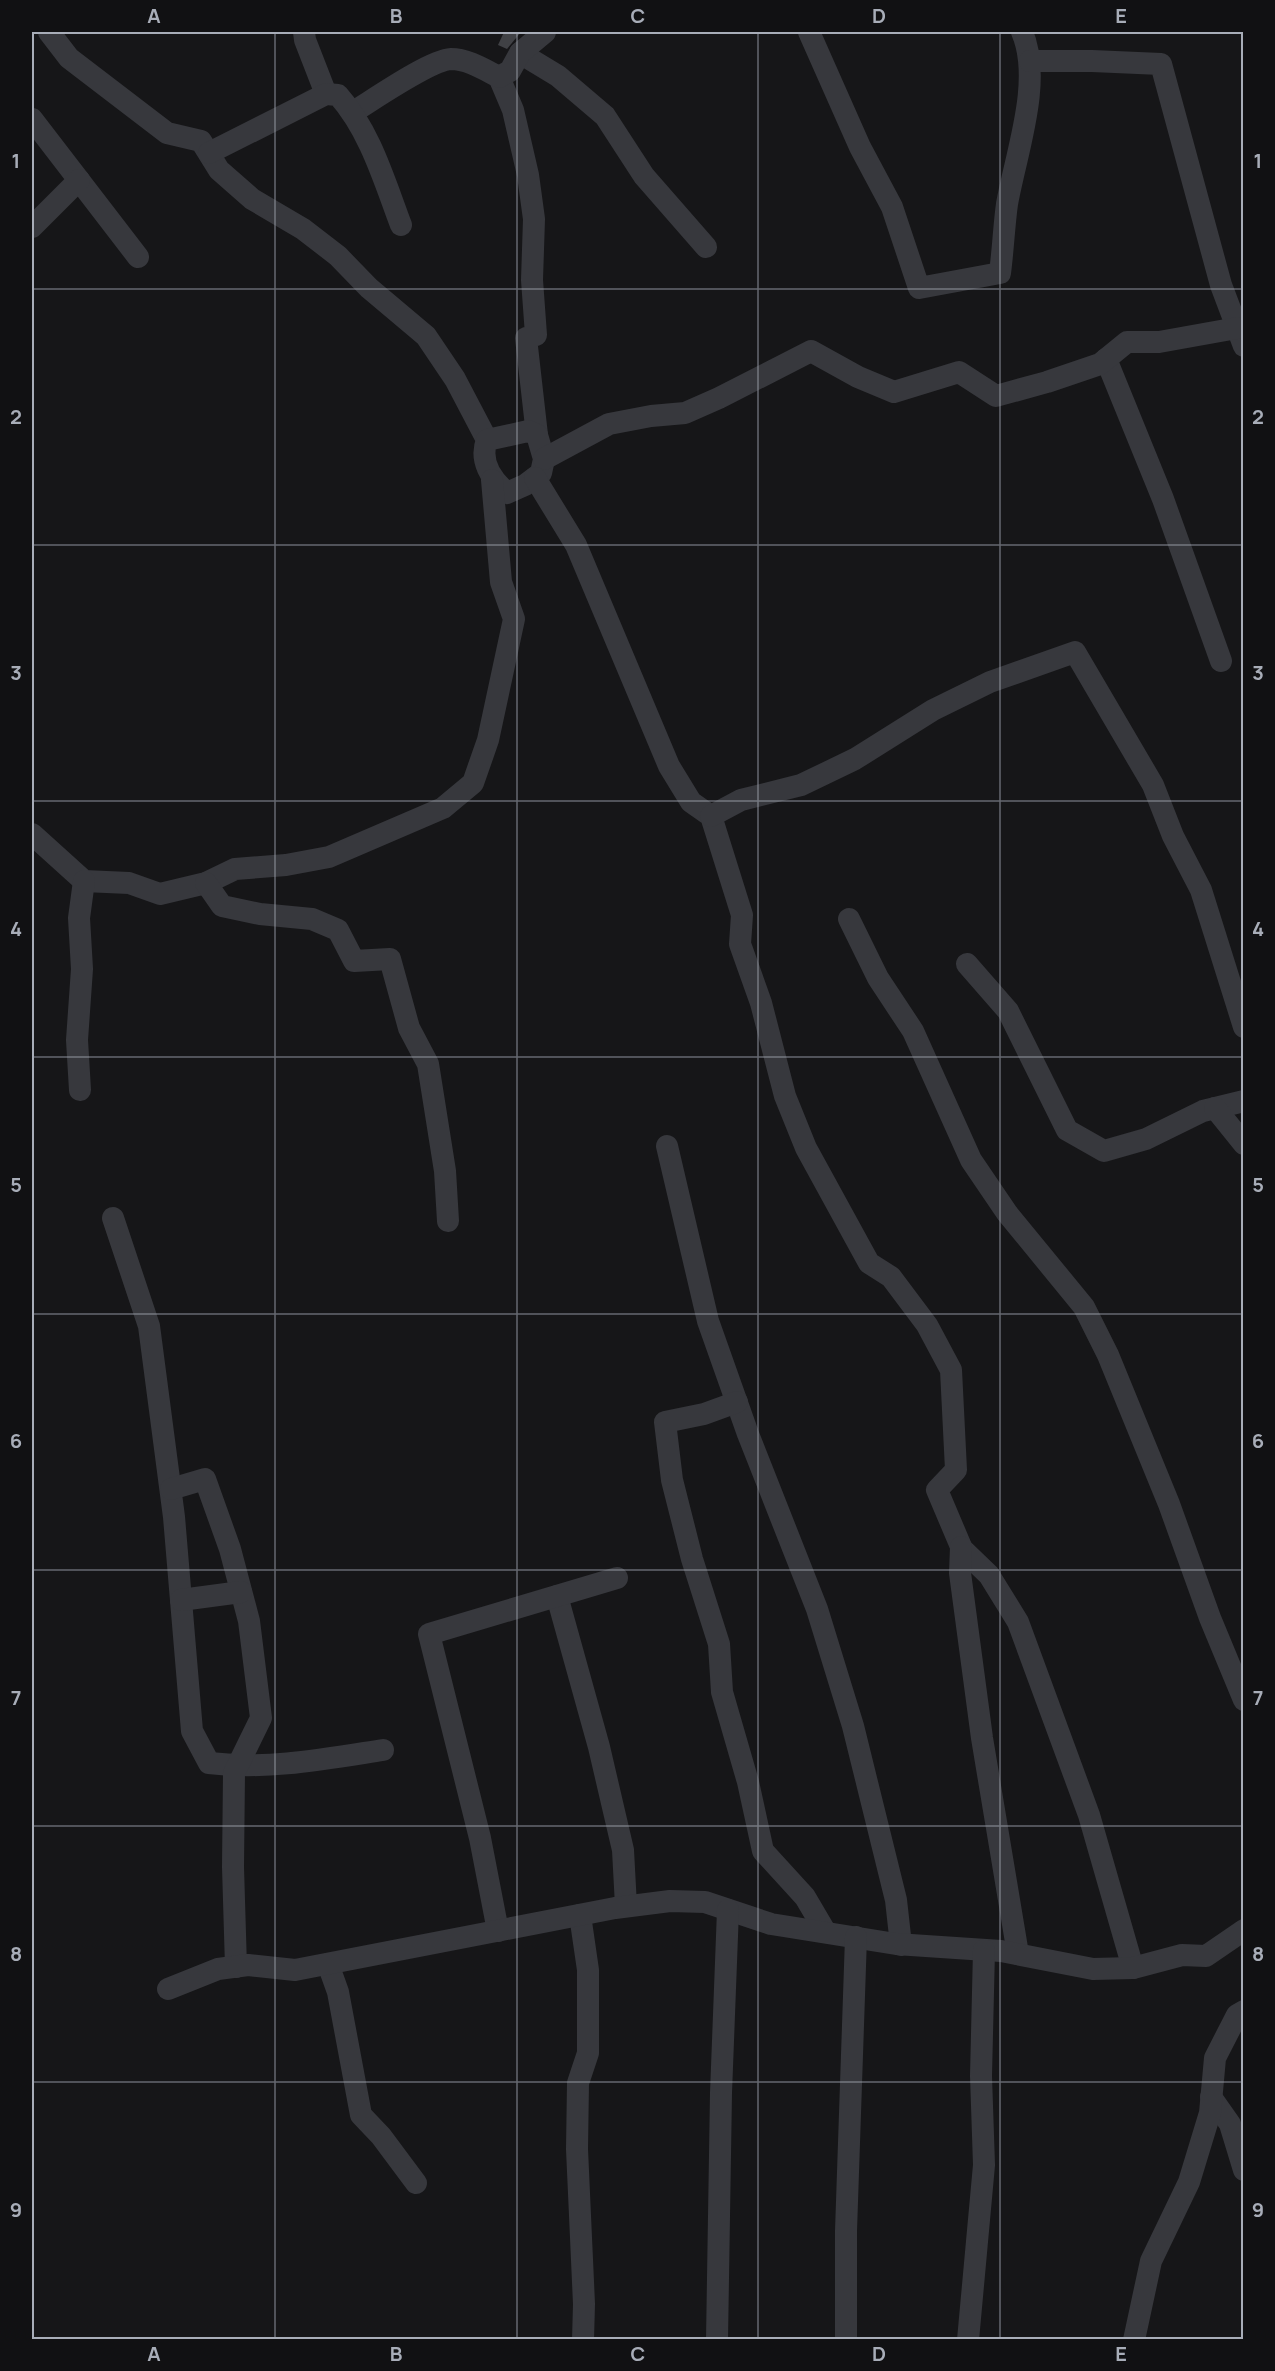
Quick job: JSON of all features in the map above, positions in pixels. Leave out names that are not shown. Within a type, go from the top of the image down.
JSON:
[{"type":"street","points":[[49,32],[69,58],[166,133],[201,141],[219,170],[252,199],[303,229],[338,256],[369,288],[426,336],[455,379],[488,440]]},
{"type":"street","points":[[304,32],[326,94]]},
{"type":"street","points":[[499,77],[510,71],[520,53],[545,32]]},
{"type":"street","points":[[809,32],[860,147],[892,207],[919,288],[1000,273],[1007,204],[1025,123],[1030,61],[1022,32]]},
{"type":"street","points":[[520,53],[558,76],[605,116],[644,176],[706,247]]},
{"type":"street","points":[[353,112],[429,67],[451,59],[474,64],[499,77],[513,110],[528,175],[534,219],[532,280],[536,335],[526,338],[539,468],[576,545],[669,766],[691,802],[711,816],[742,915],[740,944],[762,1003],[785,1096],[806,1148],[869,1263],[891,1277],[927,1325],[951,1371],[956,1470],[937,1490],[961,1547],[989,1575],[1018,1622],[1089,1815],[1133,1968]]},
{"type":"street","points":[[492,480],[507,492],[525,485],[539,468],[609,424],[651,416],[685,413],[811,351],[894,392],[959,372],[996,396],[1100,364],[1127,342],[1240,337],[1221,285],[1161,64],[1030,61]]},
{"type":"street","points":[[209,153],[326,94],[338,95],[353,112],[378,164],[401,225]]},
{"type":"street","points":[[32,119],[138,257]]},
{"type":"street","points":[[32,227],[79,180]]},
{"type":"street","points":[[1106,359],[1163,499],[1221,661]]},
{"type":"street","points":[[488,440],[528,431],[537,435]]},
{"type":"street","points":[[32,834],[84,881],[129,883],[160,894],[206,883],[235,869],[286,865],[330,857],[443,808],[473,783],[488,740],[514,619],[501,582],[492,480],[483,451],[488,440]]},
{"type":"street","points":[[711,816],[741,800],[801,785],[855,759],[933,710],[990,681],[1075,652],[1153,785],[1173,836],[1200,890],[1244,1027]]},
{"type":"street","points":[[80,1090],[77,1040],[82,969],[79,918],[84,881]]},
{"type":"street","points":[[206,883],[222,906],[260,914],[312,919],[338,930],[354,961],[390,958],[409,1028],[428,1064],[445,1171],[448,1221]]},
{"type":"street","points":[[849,919],[878,978],[912,1031],[971,1160],[1007,1213],[1084,1307],[1108,1355],[1169,1504],[1210,1618],[1244,1700]]},
{"type":"street","points":[[967,964],[1008,1011],[1067,1131],[1104,1151],[1146,1139],[1203,1111],[1244,1101]]},
{"type":"street","points":[[1215,1108],[1244,1144]]},
{"type":"street","points":[[667,1146],[708,1321],[817,1609],[850,1715],[896,1900],[901,1945]]},
{"type":"street","points":[[113,1218],[149,1326],[171,1489],[192,1731],[209,1763],[237,1767],[290,1764],[382,1750]]},
{"type":"street","points":[[737,1402],[704,1414],[665,1422],[672,1480],[692,1559],[719,1644],[722,1692],[748,1782],[763,1851],[806,1897],[825,1931]]},
{"type":"street","points":[[171,1489],[205,1479],[230,1549],[249,1621],[261,1718],[234,1773],[233,1867],[236,1967]]},
{"type":"street","points":[[961,1547],[960,1573],[976,1691],[1018,1954]]},
{"type":"street","points":[[498,1931],[480,1838],[429,1634],[617,1578]]},
{"type":"street","points":[[181,1600],[241,1592]]},
{"type":"street","points":[[557,1596],[623,1850],[626,1906]]},
{"type":"street","points":[[168,1989],[218,1970],[248,1965],[295,1970],[626,1906],[670,1901],[705,1902],[771,1924],[901,1945],[1018,1954],[1093,1969],[1133,1968],[1182,1955],[1206,1956],[1244,1930]]},
{"type":"street","points":[[717,2340],[721,2093],[728,1910]]},
{"type":"street","points":[[580,1915],[588,1971],[588,2053],[578,2083],[583,2340]]},
{"type":"street","points":[[846,2340],[846,2219],[856,1937]]},
{"type":"street","points":[[968,2340],[984,2164],[981,2076],[984,1950]]},
{"type":"street","points":[[328,1964],[338,1992],[361,2115],[381,2136],[417,2183]]},
{"type":"street","points":[[1134,2340],[1151,2261],[1189,2182],[1210,2113],[1215,2058],[1238,2015],[1244,2011]]},
{"type":"street","points":[[1212,2097],[1230,2124],[1244,2170]]},
{"type":"building","points":[[504,32],[521,32],[507,49],[498,45]]}]
